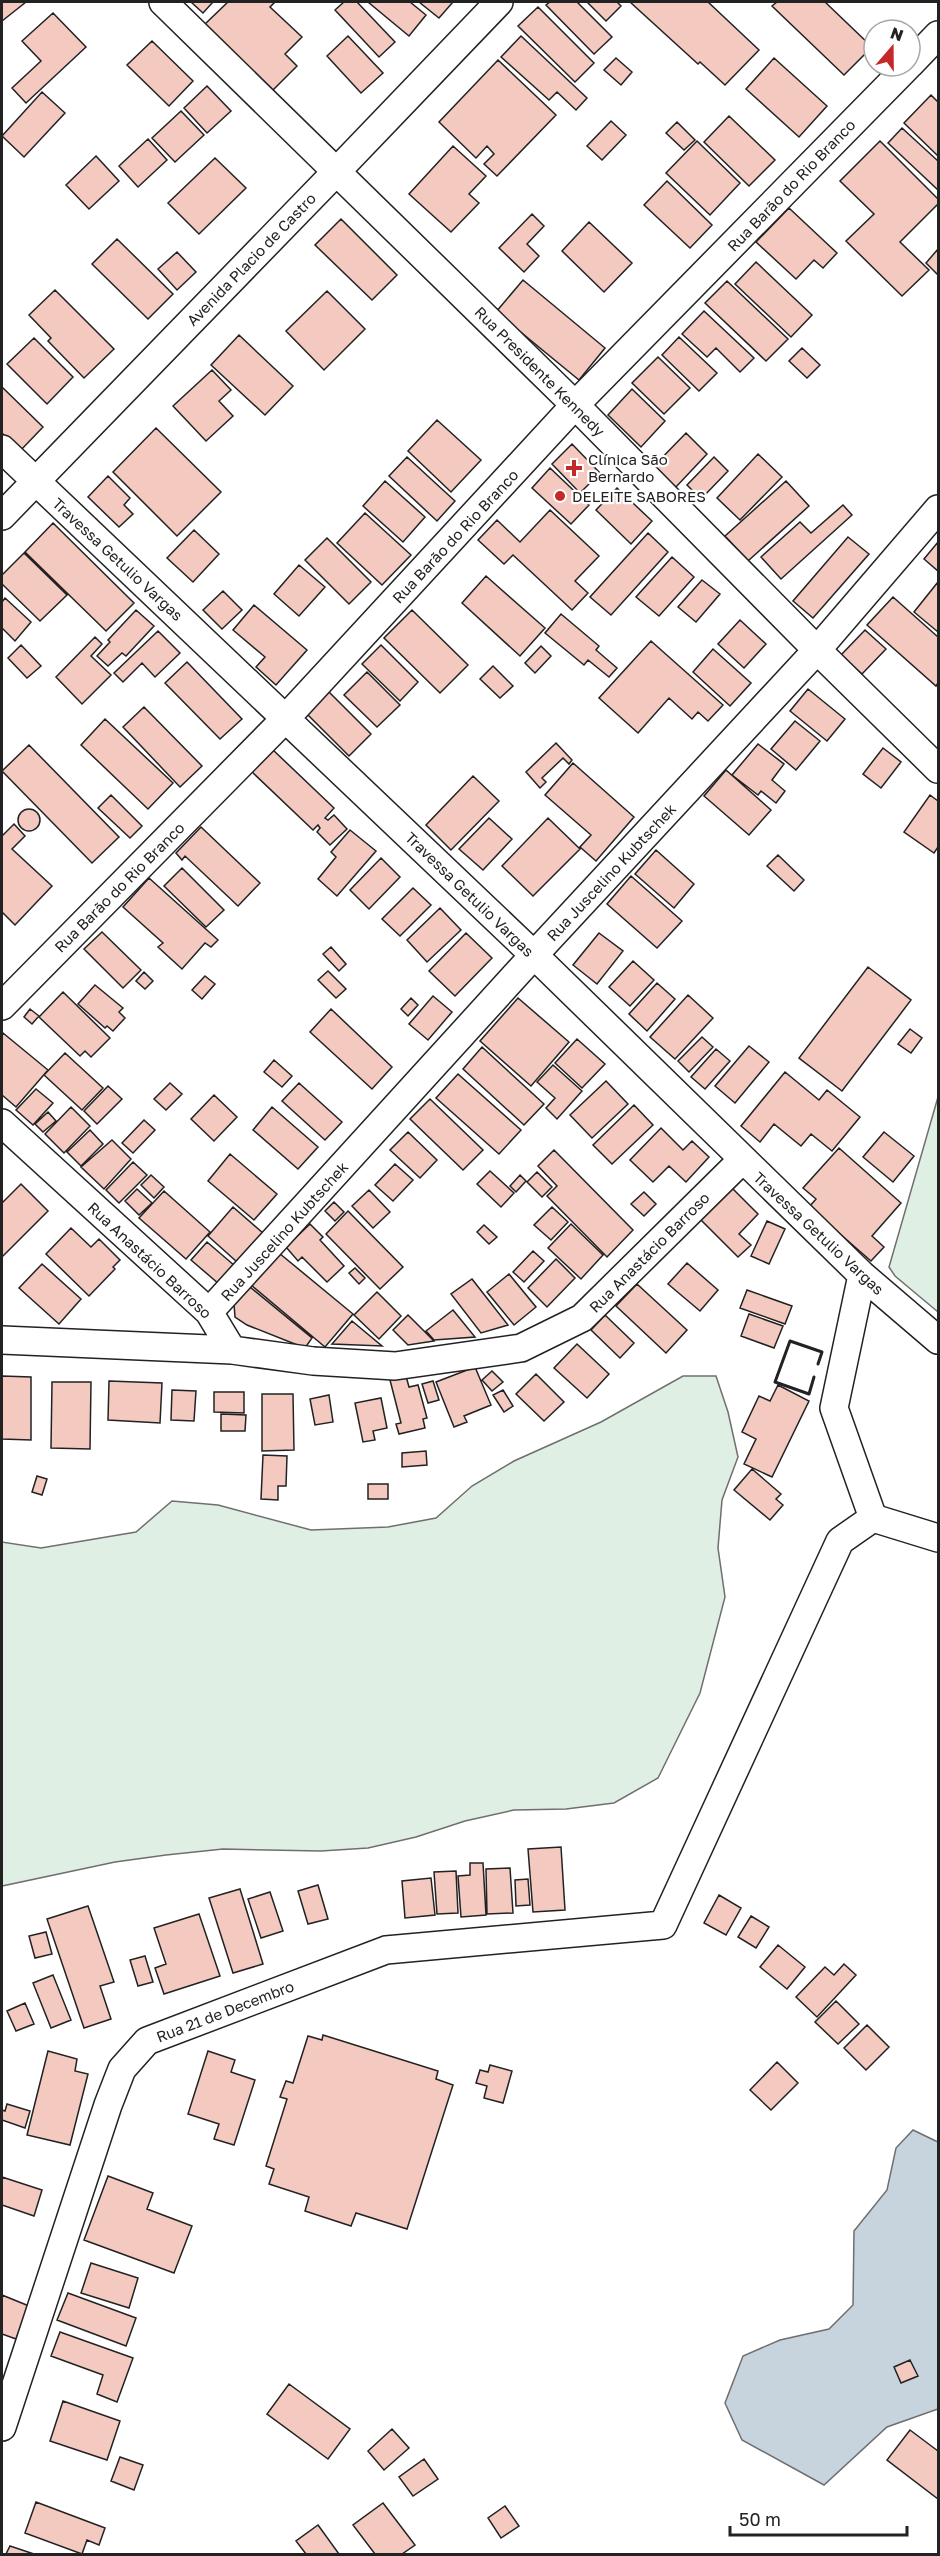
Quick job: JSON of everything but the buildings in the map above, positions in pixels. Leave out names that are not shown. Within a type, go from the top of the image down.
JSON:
[{"type":"street","name":"Rua Presidente Kennedy","points":[[162,2],[575,405],[817,650],[939,769]]},
{"type":"street","name":"Avenida Placio de Castro","points":[[2,516],[499,2]]},
{"type":"street","name":"Rua Barão do Rio Branco","points":[[922,52],[939,35]]},
{"type":"street","name":"Rua Barão do Rio Branco","points":[[2,1006],[286,718],[575,405],[896,78]]},
{"type":"street","name":"Travessa Getulio Vargas","points":[[2,449],[534,955],[862,1275],[939,1340]]},
{"type":"street","name":"Rua Juscelino Kubtschek","points":[[209,1312],[534,955],[817,650],[939,509]]},
{"type":"street","name":"Rua Anastácio Barroso","points":[[2,1123],[209,1312],[232,1350],[314,1361],[395,1366],[521,1348],[582,1318],[742,1160]]},
{"type":"street","points":[[862,1275],[834,1408],[873,1518],[939,1539]]},
{"type":"street","points":[[2,1340],[232,1350]]},
{"type":"street","name":"Rua 21 de Decembro","points":[[2,2427],[108,2105],[122,2069],[147,2041],[386,1950],[663,1925],[840,1541],[873,1518]]},
{"type":"green space","points":[[938,1097],[938,1312],[895,1276],[889,1267]]},
{"type":"green space","points":[[683,1376],[716,1376],[728,1412],[738,1457],[722,1500],[718,1548],[725,1597],[700,1693],[658,1778],[614,1803],[566,1809],[514,1810],[368,1848],[321,1851],[223,1849],[115,1862],[2,1886],[2,1542],[41,1548],[136,1532],[172,1501],[218,1505],[311,1530],[388,1527],[436,1518],[472,1486],[514,1461],[601,1422]]},
{"type":"shaded area","points":[[913,2130],[938,2142],[938,2409],[887,2427],[824,2485],[742,2440],[725,2403],[743,2356],[780,2340],[829,2329],[853,2305],[854,2231],[887,2190],[896,2148]]},
{"type":"wall","points":[[814,1377],[809,1394],[775,1382],[790,1341],[822,1352],[818,1364]]},
{"type":"place","name":"Clínica São Bernardo","points":[[574,468]]},
{"type":"place","name":"DELEITE SABORES","points":[[560,496]]}]
